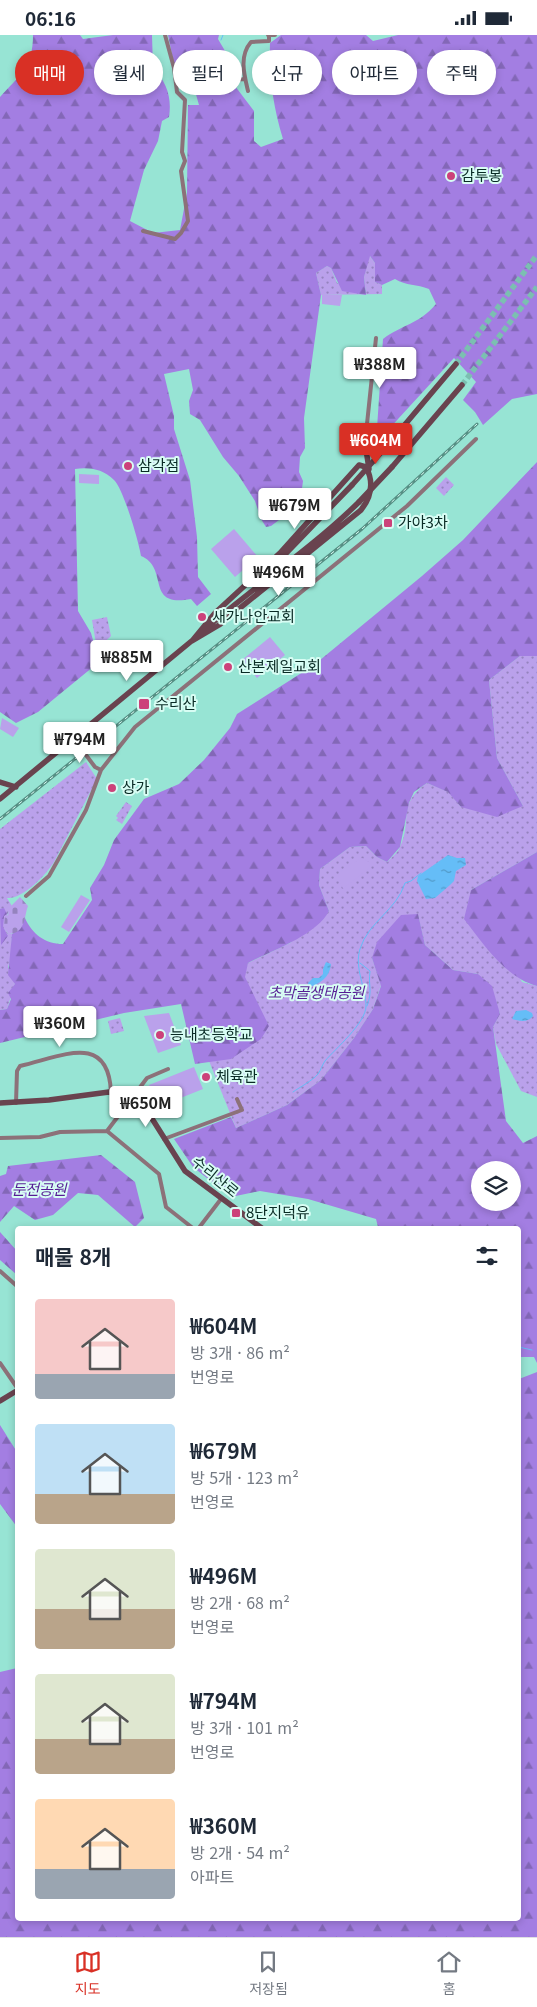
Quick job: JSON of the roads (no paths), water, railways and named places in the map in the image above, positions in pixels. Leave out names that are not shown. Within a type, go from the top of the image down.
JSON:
[{"type":"street","points":[[143,231],[175,239],[188,221],[187,203],[181,171],[185,161],[182,152],[185,100],[177,92],[174,68],[165,35]]},
{"type":"street","points":[[251,35],[251,42]]},
{"type":"street","points":[[248,91],[245,79],[244,50],[251,42],[275,35]]},
{"type":"street","points":[[192,641],[219,625],[361,510],[372,490],[365,443],[376,338]]},
{"type":"street","points":[[252,589],[352,485],[456,364]]},
{"type":"street","points":[[0,799],[192,641],[252,589],[339,521],[392,467],[462,385]]},
{"type":"street","points":[[26,896],[50,875],[86,810],[101,770],[135,727],[407,506],[476,439]]},
{"type":"street","points":[[192,641],[215,613],[280,553],[355,467],[365,443]]},
{"type":"street","points":[[355,467],[363,465],[370,473]]},
{"type":"street","points":[[74,739],[95,767],[101,770]]},
{"type":"street","points":[[0,782],[16,787]]},
{"type":"street","points":[[0,803],[9,793]]},
{"type":"street","points":[[16,1103],[17,1071],[20,1066],[81,1052],[92,1054],[103,1061],[109,1071],[111,1092]]},
{"type":"street","points":[[107,1131],[147,1078],[168,1069]]},
{"type":"street","name":"수리산로","points":[[0,1103],[16,1103],[111,1092],[132,1100],[151,1117],[186,1171],[220,1199],[259,1226]]},
{"type":"street","points":[[164,1139],[242,1110],[237,1099]]},
{"type":"street","points":[[0,1138],[40,1137],[60,1132],[107,1131],[159,1174],[166,1207],[192,1226]]},
{"type":"street","points":[[198,1226],[220,1199]]},
{"type":"street","points":[[0,1271],[15,1284]]},
{"type":"street","points":[[0,1363],[15,1386]]},
{"type":"street","points":[[0,1401],[15,1392]]},
{"type":"water","points":[[448,855],[465,858],[466,865],[456,871],[454,881],[435,898],[426,899],[417,881],[418,876]]},
{"type":"water","points":[[326,962],[331,964],[329,973],[321,982],[309,987],[308,983],[313,978],[319,978],[323,974]]},
{"type":"water","points":[[526,1010],[532,1013],[533,1016],[529,1020],[512,1019],[516,1011]]},
{"type":"waterway","points":[[221,40],[223,35]]},
{"type":"waterway","points":[[293,1092],[318,1074],[325,1061],[356,1028],[361,1020],[366,1006],[358,963],[360,949],[369,931],[396,901],[405,883],[421,873]]},
{"type":"waterway","points":[[360,963],[370,971],[370,992],[367,1006]]},
{"type":"waterway","points":[[521,1347],[532,1350]]},
{"type":"tunnel","points":[[456,364],[537,255]]},
{"type":"tunnel","points":[[462,385],[537,287]]},
{"type":"railway","points":[[0,819],[362,529],[477,424]]},
{"type":"place","name":"감투봉","points":[[451,176]]},
{"type":"place","name":"삼각점","points":[[128,466]]},
{"type":"place","name":"가야3차","points":[[388,523]]},
{"type":"place","name":"새가나안교회","points":[[202,617]]},
{"type":"place","name":"산본제일교회","points":[[228,667]]},
{"type":"place","name":"수리산","points":[[144,704]]},
{"type":"place","name":"상가","points":[[112,788]]},
{"type":"place","name":"능내초등학교","points":[[160,1035]]},
{"type":"place","name":"체육관","points":[[206,1077]]},
{"type":"place","name":"8단지덕유","points":[[236,1213]]},
{"type":"park label","name":"초막골생태공원","points":[[316,993]]},
{"type":"park label","name":"둔전공원","points":[[39,1190]]}]
